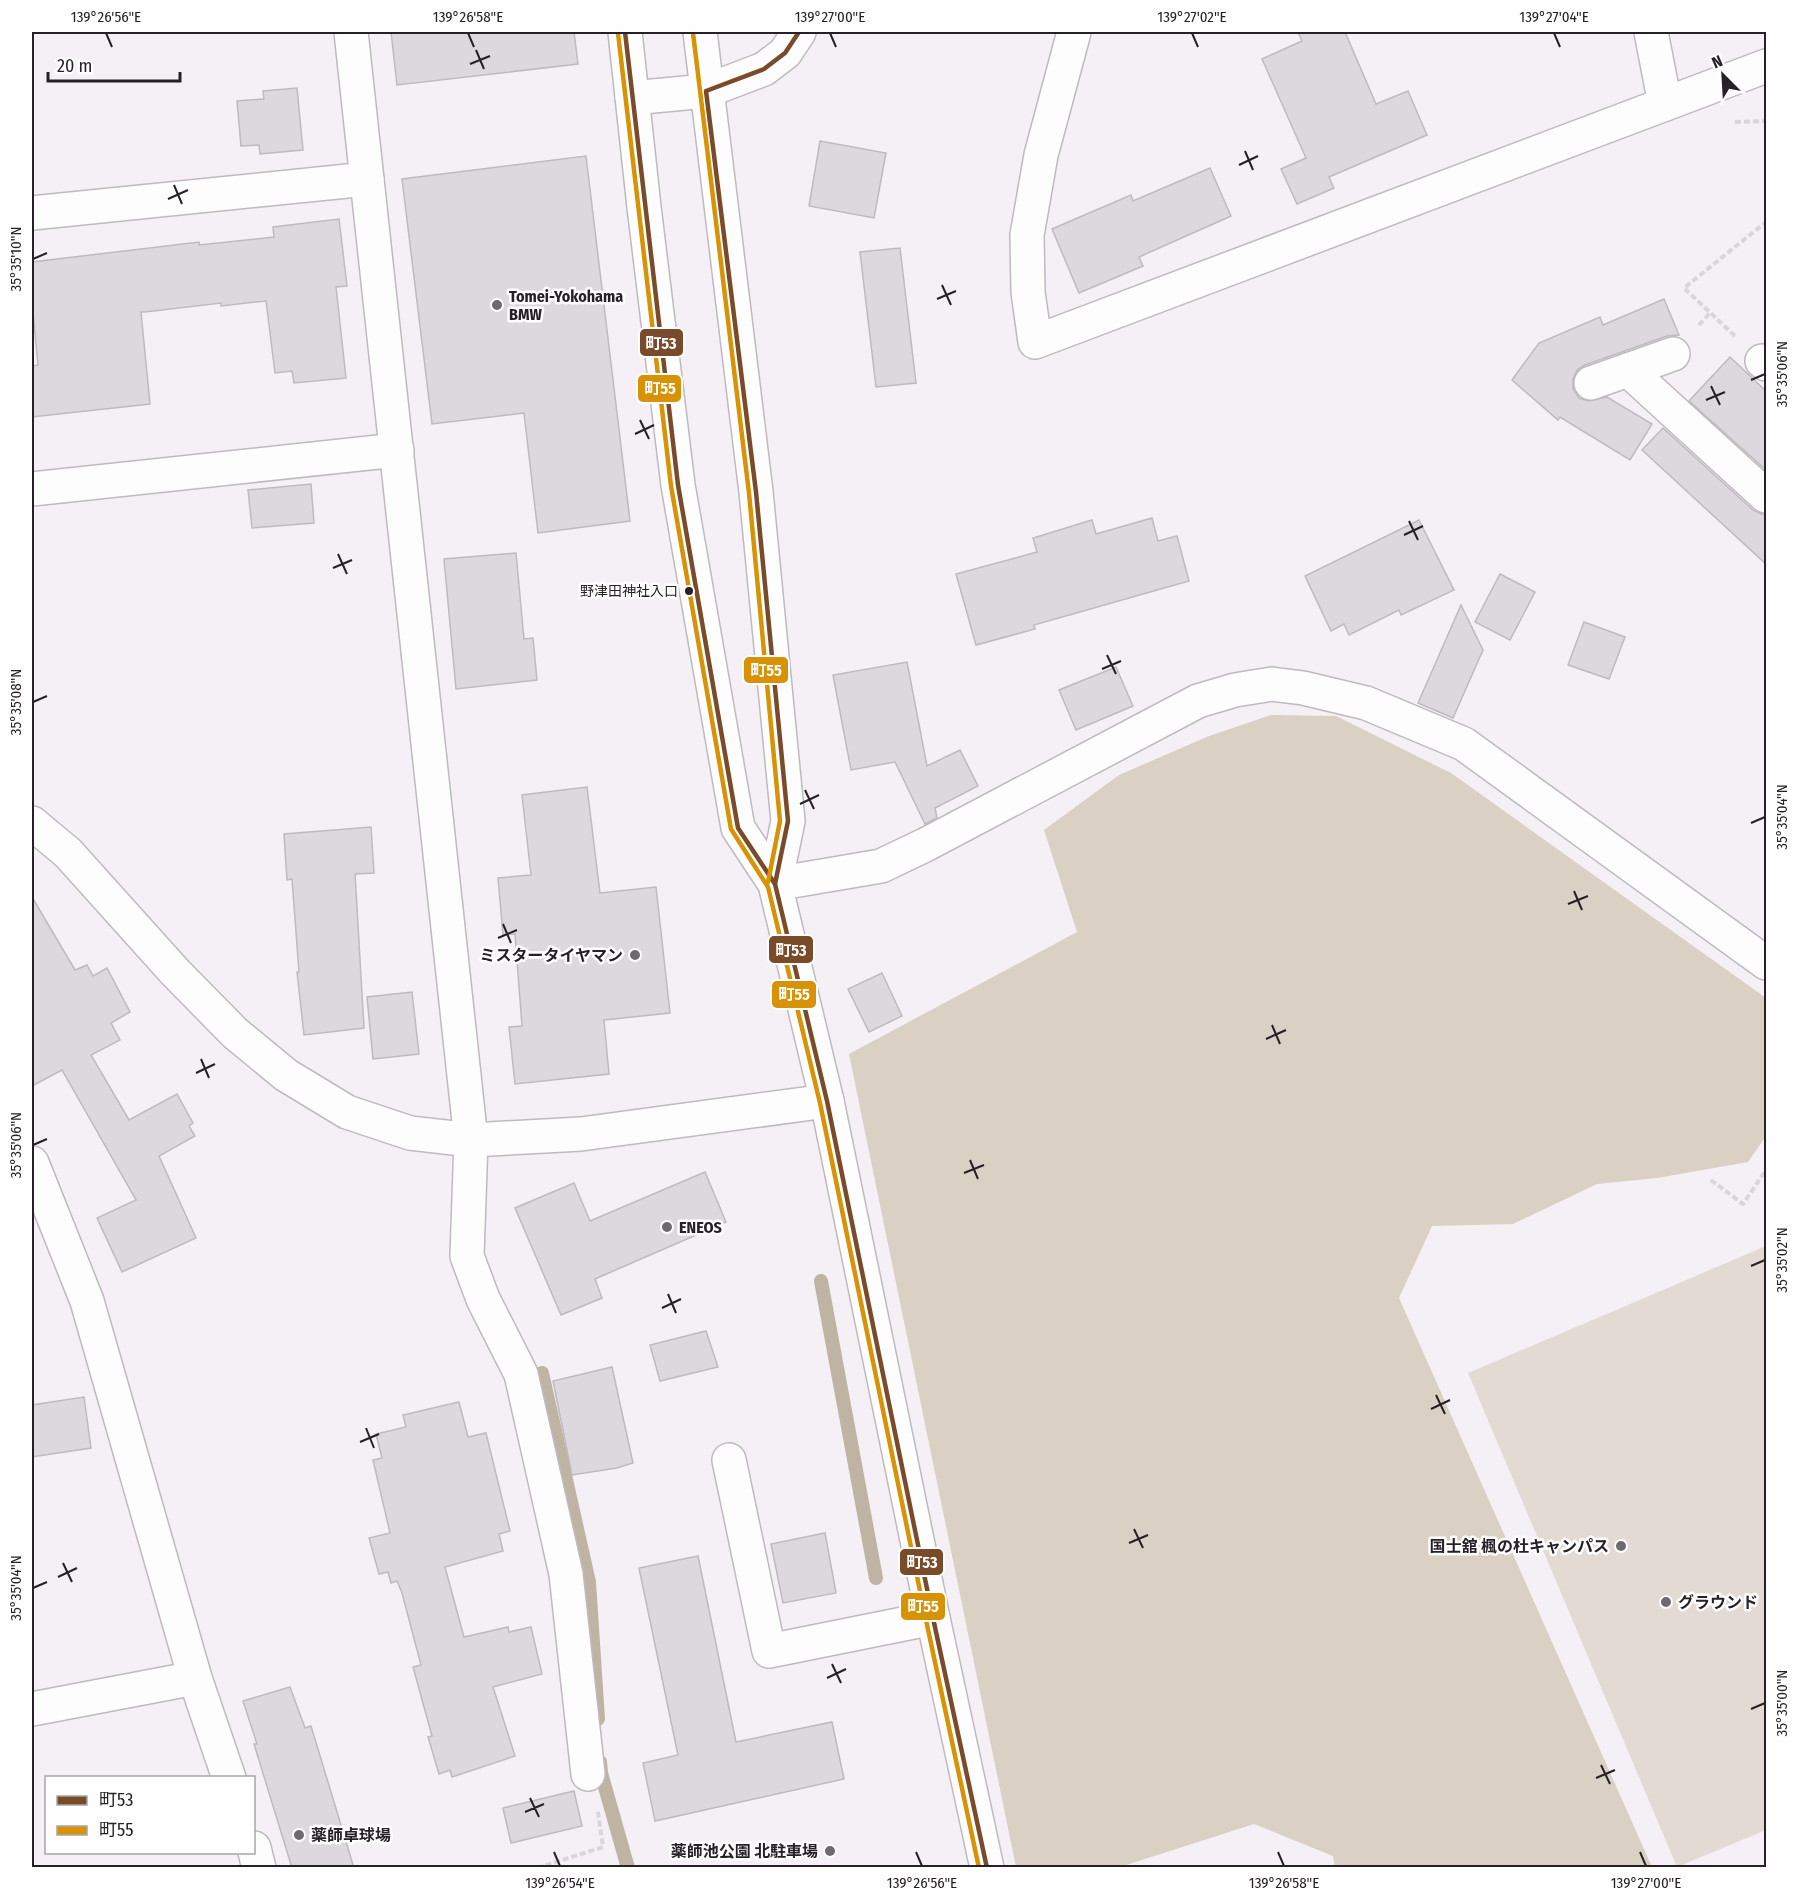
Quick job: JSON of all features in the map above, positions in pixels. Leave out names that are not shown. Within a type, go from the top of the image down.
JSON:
[{"type":"street","points":[[351,32],[471,1140],[467,1256],[483,1299],[521,1374],[566,1574],[588,1774]]},
{"type":"street","points":[[625,32],[678,485],[738,828],[775,884],[827,1101],[933,1618],[987,1868]]},
{"type":"street","points":[[700,32],[756,492],[788,821],[775,884]]},
{"type":"street","points":[[632,98],[706,91],[764,69],[785,53],[799,32]]},
{"type":"street","points":[[1074,32],[1041,155],[1027,235],[1028,292],[1035,342],[1767,66]]},
{"type":"street","points":[[1651,32],[1665,104]]},
{"type":"street","points":[[32,213],[367,179]]},
{"type":"street","points":[[1591,383],[1673,354]]},
{"type":"street","points":[[1628,370],[1767,496]]},
{"type":"street","points":[[32,489],[397,450]]},
{"type":"street","points":[[775,884],[881,867],[1198,701],[1235,690],[1272,684],[1303,688],[1366,703],[1464,744],[1767,963]]},
{"type":"street","points":[[32,823],[68,853],[175,972],[235,1033],[286,1075],[347,1112],[410,1132],[471,1140],[581,1134],[827,1101]]},
{"type":"street","points":[[32,1163],[87,1301],[195,1678],[229,1776]]},
{"type":"street","points":[[729,1460],[769,1651],[933,1618]]},
{"type":"street","points":[[32,1709],[195,1678]]},
{"type":"street","points":[[255,1852],[259,1868]]},
{"type":"path","points":[[1726,122],[1767,121]]},
{"type":"path","points":[[1756,355],[1684,288],[1767,222]]},
{"type":"path","points":[[1711,1180],[1743,1204],[1767,1170]]},
{"type":"path","points":[[537,1868],[603,1847],[600,1819],[588,1774]]},
{"type":"shaded area","points":[[1271,715],[1336,716],[1451,773],[1766,998],[1766,1136],[1748,1162],[1657,1178],[1597,1184],[1513,1224],[1432,1226],[1399,1298],[1652,1867],[1335,1867],[1333,1856],[1254,1824],[1120,1867],[1016,1867],[849,1054],[1077,932],[1044,830],[1119,775],[1209,736]]},
{"type":"shaded area","name":"グラウンド","points":[[1766,1246],[1766,1830],[1677,1867],[1468,1373]]},
{"type":"building","points":[[391,32],[574,32],[578,64],[397,85]]},
{"type":"building","points":[[1298,32],[1345,32],[1376,104],[1408,91],[1427,135],[1329,177],[1334,188],[1297,204],[1281,169],[1306,158],[1262,59],[1302,41]]},
{"type":"building","points":[[297,88],[303,150],[260,154],[259,145],[241,146],[237,101],[264,99],[263,91]]},
{"type":"building","points":[[820,141],[886,153],[874,218],[809,206]]},
{"type":"building","points":[[586,156],[630,521],[538,533],[524,413],[432,424],[402,179]]},
{"type":"building","points":[[1210,168],[1231,216],[1139,257],[1143,266],[1079,293],[1052,229],[1131,195],[1133,201]]},
{"type":"building","points":[[339,219],[347,286],[336,287],[346,378],[294,383],[292,371],[275,373],[266,301],[221,306],[221,303],[141,312],[150,404],[32,417],[32,366],[38,365],[32,302],[32,262],[199,242],[199,245],[274,237],[273,227]]},
{"type":"building","points":[[900,248],[916,383],[876,387],[860,252]]},
{"type":"building","points":[[1664,299],[1679,335],[1667,336],[1585,365],[1577,370],[1573,379],[1573,389],[1579,398],[1588,401],[1607,397],[1652,424],[1630,460],[1560,417],[1558,420],[1512,380],[1539,343],[1600,317],[1603,325]]},
{"type":"building","points":[[1730,357],[1767,392],[1767,471],[1689,401]]},
{"type":"building","points":[[1663,428],[1753,510],[1767,514],[1767,565],[1642,450]]},
{"type":"building","points":[[311,484],[314,523],[252,528],[248,490]]},
{"type":"building","points":[[1152,518],[1158,541],[1177,536],[1189,581],[1034,625],[1035,629],[976,645],[956,574],[1037,552],[1033,538],[1092,520],[1096,534]]},
{"type":"building","points":[[1419,520],[1454,590],[1401,615],[1399,610],[1349,635],[1344,624],[1331,631],[1305,576]]},
{"type":"building","points":[[516,553],[524,639],[533,638],[537,680],[456,689],[444,559]]},
{"type":"building","points":[[1500,574],[1535,592],[1510,640],[1475,622]]},
{"type":"building","points":[[1461,605],[1483,650],[1453,718],[1418,703]]},
{"type":"building","points":[[1584,622],[1625,637],[1609,679],[1568,665]]},
{"type":"building","points":[[907,662],[927,766],[960,750],[978,786],[935,808],[937,818],[925,824],[895,762],[851,770],[833,675]]},
{"type":"building","points":[[1116,667],[1133,706],[1076,730],[1059,690]]},
{"type":"building","points":[[587,787],[600,893],[656,887],[670,1013],[604,1020],[609,1074],[515,1084],[509,1027],[522,1026],[515,934],[503,935],[498,878],[531,875],[522,795]]},
{"type":"building","points":[[371,827],[374,873],[355,874],[364,1028],[304,1035],[297,972],[299,972],[292,879],[287,880],[284,834]]},
{"type":"building","points":[[32,897],[75,970],[87,965],[93,976],[107,968],[130,1012],[111,1023],[120,1040],[91,1055],[129,1120],[177,1094],[193,1123],[189,1126],[195,1136],[159,1156],[196,1238],[122,1272],[97,1218],[136,1200],[62,1070],[32,1086]]},
{"type":"building","points":[[882,973],[902,1016],[869,1032],[848,989]]},
{"type":"building","points":[[412,992],[419,1054],[373,1059],[367,997]]},
{"type":"building","points":[[705,1172],[726,1222],[595,1279],[602,1298],[561,1315],[515,1208],[574,1183],[590,1221]]},
{"type":"building","points":[[706,1331],[718,1367],[660,1381],[650,1345]]},
{"type":"building","points":[[612,1367],[633,1463],[617,1468],[572,1475],[553,1381]]},
{"type":"building","points":[[84,1397],[91,1448],[32,1457],[32,1405]]},
{"type":"building","points":[[459,1402],[468,1437],[486,1433],[510,1531],[499,1534],[503,1551],[445,1567],[464,1637],[508,1627],[509,1632],[531,1627],[542,1674],[493,1687],[515,1756],[452,1777],[450,1770],[439,1774],[428,1737],[432,1736],[413,1667],[421,1665],[402,1593],[397,1581],[391,1583],[388,1572],[379,1574],[369,1538],[390,1533],[373,1460],[382,1458],[376,1434],[406,1427],[403,1415]]},
{"type":"building","points":[[825,1533],[836,1593],[783,1603],[771,1544]]},
{"type":"building","points":[[698,1556],[736,1742],[832,1722],[844,1779],[655,1821],[643,1763],[678,1755],[639,1568]]},
{"type":"building","points":[[290,1687],[305,1728],[311,1726],[354,1868],[292,1868],[243,1701]]},
{"type":"building","points":[[574,1791],[582,1826],[511,1843],[503,1808]]},
{"type":"waterway","points":[[821,1281],[876,1578]]},
{"type":"waterway","points":[[542,1373],[589,1582],[598,1719]]},
{"type":"waterway","points":[[600,1762],[601,1773],[628,1868]]},
{"type":"transit line","name":"町53","points":[[625,32],[678,485],[738,828],[775,884],[827,1101],[933,1618],[987,1868]]},
{"type":"transit line","name":"町53","points":[[775,884],[788,821],[756,492],[706,91],[764,69],[785,53],[799,32]]},
{"type":"transit line","name":"町55","points":[[618,33],[671,486],[731,829],[768,887],[820,1103],[979,1868]]},
{"type":"transit line","name":"町55","points":[[693,33],[749,493],[780,821],[768,882]]},
{"type":"place","name":"Tomei-Yokohama BMW","points":[[497,305]]},
{"type":"place","name":"野津田神社入口","points":[[689,591]]},
{"type":"place","name":"ミスタータイヤマン","points":[[635,955]]},
{"type":"place","name":"ENEOS","points":[[667,1227]]},
{"type":"place","name":"国士舘 楓の杜キャンパス","points":[[1621,1546]]},
{"type":"place","name":"グラウンド","points":[[1666,1602]]},
{"type":"place","name":"薬師卓球場","points":[[299,1835]]},
{"type":"place","name":"薬師池公園 北駐車場","points":[[830,1851]]}]
